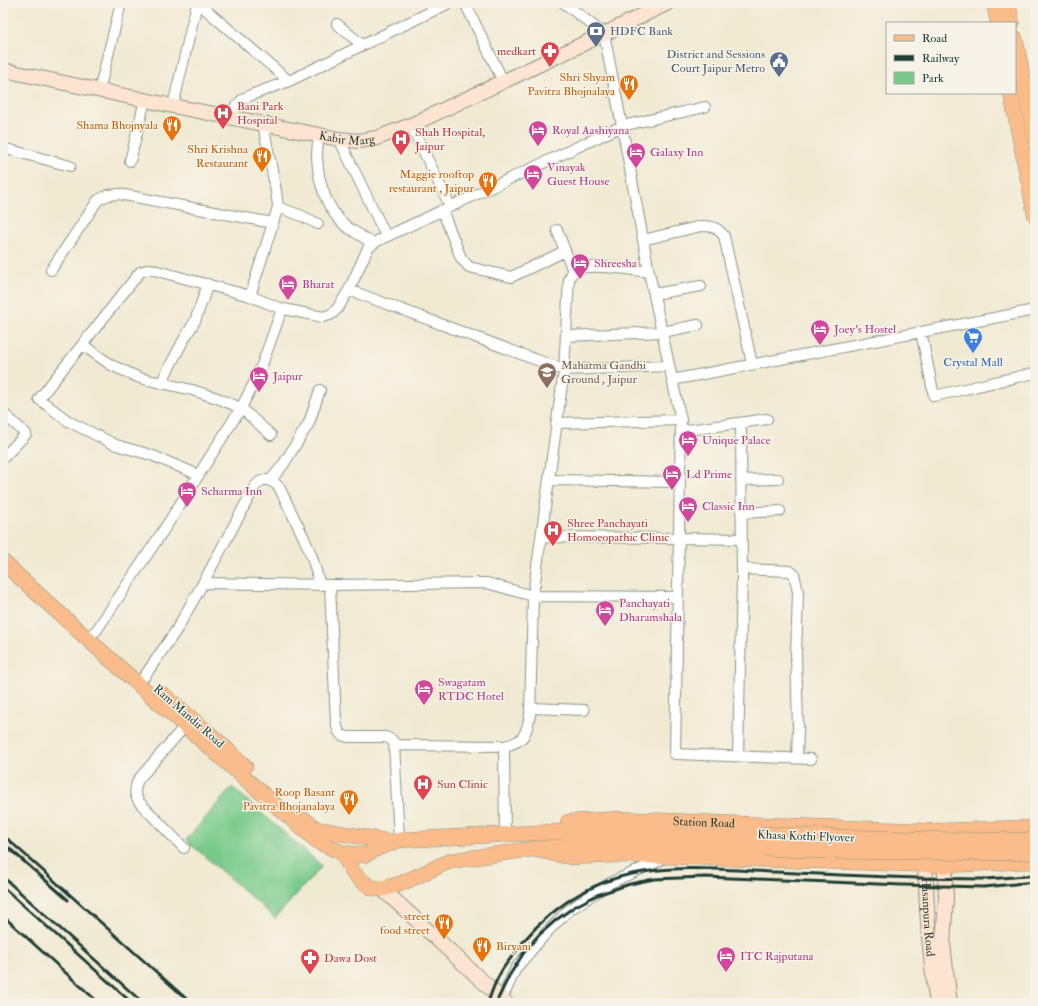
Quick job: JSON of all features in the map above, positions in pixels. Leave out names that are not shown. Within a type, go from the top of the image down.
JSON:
[{"type":"main road","points":[[994,3],[998,22]]},
{"type":"main road","points":[[1008,3],[1012,22]]},
{"type":"main road","points":[[1016,43],[1035,137]]},
{"type":"main road","points":[[1011,94],[1035,215]]},
{"type":"main road","name":"Ram Mandir Road","points":[[3,550],[93,633],[211,735],[295,812],[316,829],[396,841]]},
{"type":"main road","name":"Station Road","points":[[3,562],[184,726],[318,842],[342,853],[365,855],[396,841],[530,834],[555,822],[620,819],[924,831],[1035,828]]},
{"type":"main road","name":"Khasa Kothi Flyover","points":[[532,849],[554,840],[616,831],[918,840],[1035,840]]},
{"type":"main road","name":"Khasa Kothi Flyover","points":[[530,834],[554,840],[600,844],[826,851],[1006,854],[1035,852]]},
{"type":"main road","points":[[342,853],[354,874],[372,888],[382,889],[400,884],[450,862],[532,849],[570,857],[618,855],[669,856],[945,865],[1035,861]]},
{"type":"street","points":[[99,91],[121,3]]},
{"type":"street","points":[[173,106],[197,3],[289,81]]},
{"type":"street","points":[[231,118],[235,107],[243,99],[289,81],[362,45],[436,5],[449,3]]},
{"type":"street","points":[[465,3],[503,81]]},
{"type":"street","points":[[564,3],[604,34],[649,272],[681,420],[675,754],[811,759]]},
{"type":"street","name":"Kabir Marg","points":[[3,70],[231,118],[339,139],[359,141],[377,138],[411,125],[668,3]]},
{"type":"street","points":[[337,24],[362,45]]},
{"type":"street","points":[[130,161],[145,100]]},
{"type":"street","points":[[199,475],[151,455],[116,444],[68,421],[39,399],[140,272],[150,268],[250,296],[279,308],[323,317],[332,314],[337,310],[349,290],[368,248],[386,236],[622,126],[705,107]]},
{"type":"street","points":[[250,296],[278,206],[263,124]]},
{"type":"street","points":[[411,125],[446,208],[461,258],[469,267],[511,277],[565,251]]},
{"type":"street","points":[[319,135],[317,155],[319,179],[331,210],[347,226],[373,244]]},
{"type":"street","points":[[339,139],[386,236]]},
{"type":"street","points":[[3,148],[70,166]]},
{"type":"street","points":[[50,270],[98,200],[108,195],[119,194],[273,223]]},
{"type":"street","points":[[278,206],[318,224]]},
{"type":"street","points":[[643,240],[701,226],[710,226],[719,230],[724,236],[752,364]]},
{"type":"street","points":[[557,230],[573,272]]},
{"type":"street","points":[[144,677],[177,629],[254,488],[261,481],[270,481],[279,487],[325,585],[336,722],[338,730],[342,735],[348,737],[386,737],[398,745],[504,746],[511,745],[522,739],[526,732],[531,708],[533,596],[564,370],[569,279],[573,272],[579,268],[608,267],[649,272]]},
{"type":"street","points":[[161,383],[183,341],[196,321],[208,284]]},
{"type":"street","points":[[654,294],[701,286]]},
{"type":"street","points":[[349,290],[564,370],[669,366]]},
{"type":"street","points":[[93,633],[96,631],[166,528],[241,408],[263,362],[282,309],[279,308]]},
{"type":"street","points":[[672,380],[1035,310]]},
{"type":"street","points":[[566,336],[662,332],[698,325]]},
{"type":"street","points":[[921,332],[934,396],[1035,373]]},
{"type":"street","points":[[82,345],[111,365],[140,378],[192,390],[241,408],[271,435]]},
{"type":"street","points":[[270,481],[283,465],[308,423],[320,390]]},
{"type":"street","points":[[3,413],[26,434],[3,458]]},
{"type":"street","points":[[681,431],[767,419]]},
{"type":"street","points":[[556,423],[681,420]]},
{"type":"street","points":[[738,756],[742,569],[741,423]]},
{"type":"street","points":[[741,480],[778,479]]},
{"type":"street","points":[[549,480],[680,482]]},
{"type":"street","points":[[741,513],[780,511]]},
{"type":"street","points":[[541,537],[742,539]]},
{"type":"street","points":[[742,569],[790,571],[794,574],[798,592],[796,655],[798,728],[797,758]]},
{"type":"street","points":[[203,583],[325,585],[487,583],[533,596],[678,597]]},
{"type":"street","points":[[531,708],[584,710]]},
{"type":"street","points":[[184,726],[138,780],[135,791],[140,803],[184,848]]},
{"type":"street","points":[[394,743],[396,841]]},
{"type":"street","points":[[504,746],[505,836]]},
{"type":"street","name":"Hasanpura Road","points":[[924,831],[929,942],[937,1003]]},
{"type":"street","name":"Hasanpura Road","points":[[944,831],[946,898],[943,944],[950,1003]]},
{"type":"street","points":[[382,889],[504,1001],[516,968],[547,932],[568,911],[610,883],[669,856]]},
{"type":"green space","points":[[232,787],[322,866],[275,918],[186,840]]},
{"type":"railway","points":[[3,835],[191,1003]]},
{"type":"railway","points":[[3,843],[68,900]]},
{"type":"railway","points":[[488,1003],[495,984],[504,968],[524,940],[550,914],[581,893],[597,885],[632,874],[685,868],[953,879],[991,879],[1035,875]]},
{"type":"railway","points":[[3,877],[143,1003]]},
{"type":"railway","points":[[496,1003],[509,976],[525,951],[540,934],[574,907],[597,895],[630,884],[654,879],[705,877],[984,887],[1035,882]]},
{"type":"railway","points":[[3,887],[132,1003]]},
{"type":"railway","points":[[3,916],[99,1003]]},
{"type":"place","name":"HDFC Bank","points":[[596,48]]},
{"type":"place","name":"medkart","points":[[550,68]]},
{"type":"place","name":"District and Sessions Court Jaipur Metro","points":[[779,78]]},
{"type":"place","name":"Shri Shyam Pavitra Bhojnalaya","points":[[629,101]]},
{"type":"place","name":"Bani Park Hospital","points":[[223,130]]},
{"type":"place","name":"Shama Bhojnyala","points":[[172,142]]},
{"type":"place","name":"Royal Aashiyana","points":[[538,147]]},
{"type":"place","name":"Shah Hospital, Jaipur","points":[[401,156]]},
{"type":"place","name":"Galaxy Inn","points":[[636,169]]},
{"type":"place","name":"Shri Krishna Restaurant","points":[[262,173]]},
{"type":"place","name":"Vinayak Guest House","points":[[533,191]]},
{"type":"place","name":"Maggie rooftop restaurant , Jaipur","points":[[488,198]]},
{"type":"place","name":"Shreesha","points":[[580,280]]},
{"type":"place","name":"Bharat","points":[[288,301]]},
{"type":"place","name":"Joey's Hostel","points":[[820,346]]},
{"type":"place","name":"Crystal Mall","points":[[973,354]]},
{"type":"place","name":"Mahatma Gandhi Ground , Jaipur","points":[[547,389]]},
{"type":"place","name":"Jaipur","points":[[259,393]]},
{"type":"place","name":"Unique Palace","points":[[688,457]]},
{"type":"place","name":"Ld Prime","points":[[672,491]]},
{"type":"place","name":"Scharma Inn","points":[[187,508]]},
{"type":"place","name":"Classic Inn","points":[[688,523]]},
{"type":"place","name":"Shree Panchayati Homoeopathic Clinic","points":[[553,547]]},
{"type":"place","name":"Panchayati Dharamshala","points":[[605,627]]},
{"type":"place","name":"Swagatam RTDC Hotel","points":[[424,706]]},
{"type":"place","name":"Sun Clinic","points":[[423,801]]},
{"type":"place","name":"Roop Basant Pavitra Bhojanalaya","points":[[349,816]]},
{"type":"place","name":"street food street","points":[[444,940]]},
{"type":"place","name":"Biryani","points":[[482,963]]},
{"type":"place","name":"ITC Rajputana","points":[[726,973]]},
{"type":"place","name":"Dawa Dost","points":[[310,975]]}]
